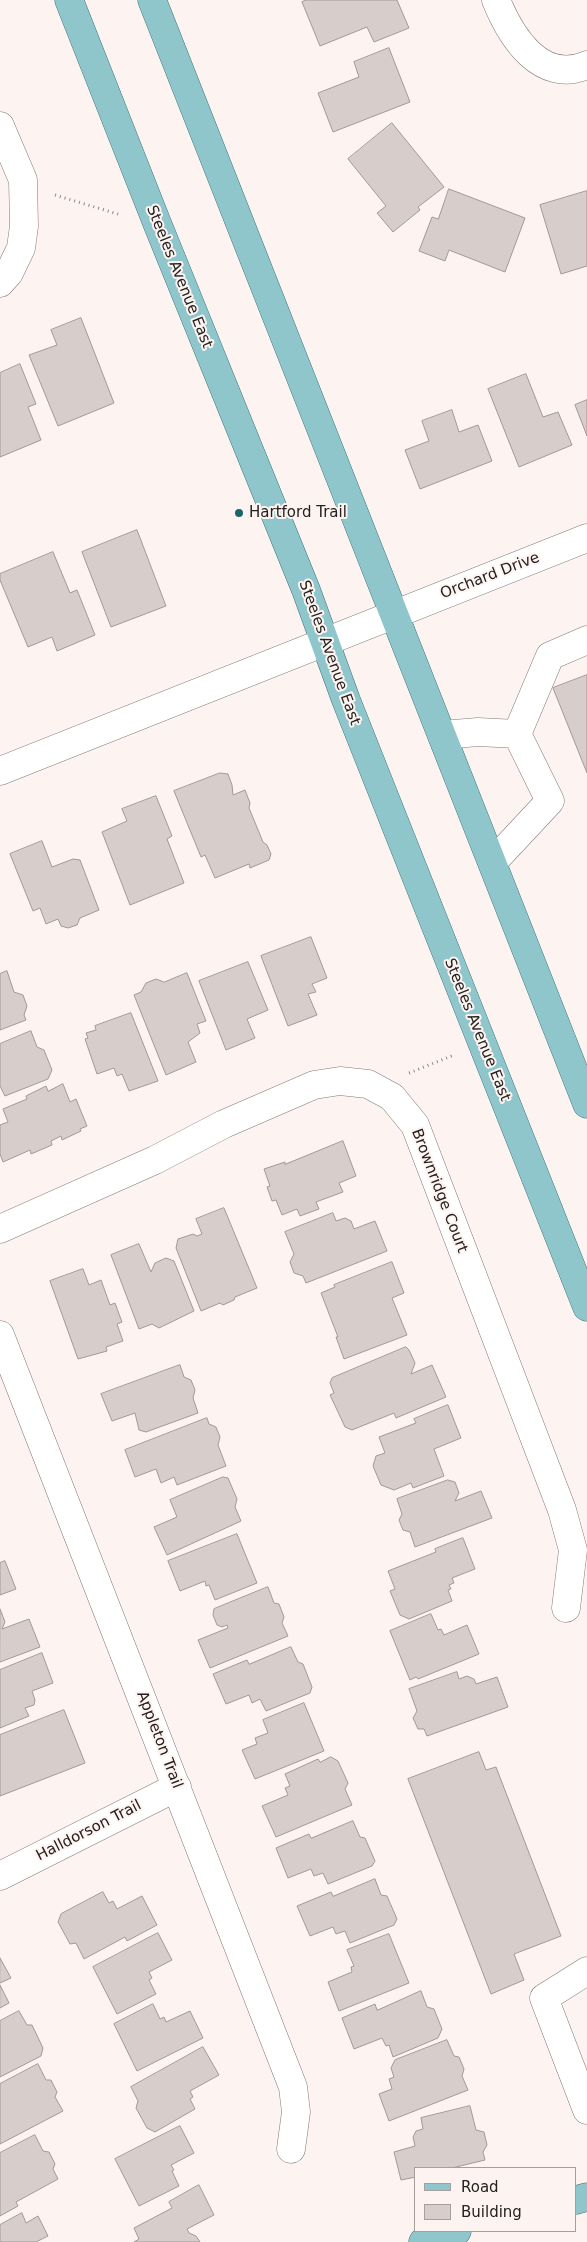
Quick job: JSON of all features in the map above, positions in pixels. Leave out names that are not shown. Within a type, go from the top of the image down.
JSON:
[{"type":"main road","name":"Steeles Avenue East","points":[[69,0],[306,590],[346,700],[587,1306]]},
{"type":"main road","points":[[152,0],[587,1104]]},
{"type":"main road","points":[[422,2242],[454,2232]]},
{"type":"street","points":[[496,0],[530,56],[551,68],[579,68],[587,65]]},
{"type":"street","points":[[0,126],[22,180],[24,226],[21,248],[9,273],[0,283]]},
{"type":"street","name":"Orchard Drive","points":[[394,614],[587,538]]},
{"type":"street","points":[[0,770],[394,614]]},
{"type":"street","points":[[493,862],[550,801],[517,734],[550,656],[587,640]]},
{"type":"street","points":[[442,734],[478,732],[517,734]]},
{"type":"street","name":"Brownridge Court","points":[[0,1229],[155,1160],[224,1124],[314,1086],[340,1081],[368,1084],[392,1097],[415,1125],[562,1510],[573,1550],[566,1608]]},
{"type":"street","name":"Appleton Trail","points":[[0,1335],[293,2087],[296,2112],[291,2149]]},
{"type":"street","name":"Halldorson Trail","points":[[0,1876],[177,1787]]},
{"type":"street","points":[[587,1971],[544,1998],[587,2110]]},
{"type":"path","points":[[22,180],[55,196],[108,212],[157,223]]},
{"type":"path","points":[[392,1097],[405,1074],[442,1061],[482,1042]]},
{"type":"building","points":[[307,0],[397,0],[409,28],[374,42],[367,27],[320,46],[302,2]]},
{"type":"building","points":[[389,48],[410,102],[333,132],[318,93],[359,77],[354,62]]},
{"type":"building","points":[[392,123],[444,187],[418,207],[420,210],[393,232],[377,213],[386,206],[348,159]]},
{"type":"building","points":[[449,189],[525,218],[505,272],[449,250],[445,261],[419,251],[432,217],[438,219]]},
{"type":"building","points":[[587,191],[587,266],[561,274],[540,205]]},
{"type":"building","points":[[81,318],[114,403],[58,426],[29,355],[57,345],[51,330]]},
{"type":"building","points":[[20,364],[36,404],[28,407],[41,440],[0,457],[0,373]]},
{"type":"building","points":[[526,374],[543,417],[558,412],[572,445],[519,467],[488,389]]},
{"type":"building","points":[[587,400],[587,436],[575,405]]},
{"type":"building","points":[[452,410],[459,432],[478,425],[492,461],[420,489],[405,450],[429,441],[422,421]]},
{"type":"building","points":[[137,530],[166,606],[111,627],[82,552]]},
{"type":"building","points":[[53,552],[70,593],[77,590],[95,635],[57,651],[52,637],[28,647],[0,580],[0,574]]},
{"type":"building","points":[[587,675],[587,773],[553,688]]},
{"type":"building","points":[[220,773],[228,774],[233,795],[245,790],[250,803],[249,808],[263,842],[267,845],[271,854],[269,860],[250,868],[249,864],[215,878],[205,855],[201,857],[174,791]]},
{"type":"building","points":[[156,796],[172,836],[167,839],[184,883],[130,905],[102,832],[127,821],[122,809]]},
{"type":"building","points":[[42,841],[52,867],[73,859],[80,860],[99,910],[80,918],[77,925],[68,928],[61,926],[58,919],[46,924],[40,908],[33,911],[10,854]]},
{"type":"building","points":[[311,937],[327,978],[312,984],[316,992],[308,994],[317,1015],[288,1026],[261,956]]},
{"type":"building","points":[[248,962],[268,1010],[247,1019],[255,1038],[226,1050],[199,981]]},
{"type":"building","points":[[7,971],[14,992],[23,995],[27,1006],[24,1015],[26,1020],[0,1030],[0,974]]},
{"type":"building","points":[[187,973],[206,1021],[197,1024],[200,1033],[188,1042],[196,1062],[166,1075],[134,995],[141,992],[146,983],[156,979],[164,982]]},
{"type":"building","points":[[131,1013],[158,1081],[129,1091],[122,1074],[117,1076],[114,1068],[97,1074],[85,1039],[88,1038],[86,1033],[96,1030],[95,1026]]},
{"type":"building","points":[[31,1031],[37,1047],[44,1050],[52,1070],[48,1079],[5,1096],[0,1086],[0,1044]]},
{"type":"building","points":[[63,1084],[70,1102],[76,1099],[87,1126],[62,1140],[61,1136],[51,1141],[52,1145],[31,1154],[30,1150],[3,1162],[0,1154],[0,1125],[8,1122],[3,1109],[27,1099],[26,1096],[46,1086],[48,1091]]},
{"type":"building","points":[[343,1141],[356,1176],[339,1183],[343,1192],[316,1202],[319,1209],[300,1216],[297,1209],[282,1215],[276,1200],[272,1201],[267,1187],[270,1186],[264,1169],[285,1162],[285,1164]]},
{"type":"building","points":[[224,1208],[257,1288],[235,1297],[234,1300],[223,1305],[220,1303],[201,1311],[176,1248],[178,1239],[193,1234],[197,1236],[202,1234],[196,1219]]},
{"type":"building","points":[[333,1213],[336,1221],[345,1218],[351,1221],[354,1229],[375,1221],[387,1251],[306,1283],[303,1276],[294,1273],[290,1262],[294,1254],[285,1232]]},
{"type":"building","points":[[139,1244],[151,1272],[155,1263],[166,1258],[174,1261],[194,1311],[159,1328],[152,1324],[139,1329],[111,1255]]},
{"type":"building","points":[[392,1262],[404,1293],[392,1298],[407,1335],[344,1359],[336,1337],[338,1337],[321,1293],[335,1287],[334,1285]]},
{"type":"building","points":[[83,1269],[89,1285],[101,1280],[110,1305],[115,1303],[122,1322],[117,1324],[123,1341],[106,1347],[107,1351],[78,1359],[50,1281]]},
{"type":"building","points":[[406,1347],[415,1363],[411,1374],[432,1365],[446,1397],[396,1418],[394,1413],[352,1430],[345,1427],[330,1395],[334,1393],[330,1383],[332,1378]]},
{"type":"building","points":[[180,1365],[184,1377],[191,1380],[195,1390],[193,1398],[198,1413],[146,1432],[139,1430],[135,1413],[112,1421],[101,1394]]},
{"type":"building","points":[[448,1405],[461,1438],[434,1449],[444,1476],[413,1488],[411,1483],[394,1490],[381,1485],[373,1466],[376,1456],[385,1453],[379,1437],[416,1423],[414,1419]]},
{"type":"building","points":[[207,1418],[209,1424],[216,1427],[220,1437],[218,1445],[226,1466],[177,1485],[174,1477],[161,1483],[156,1469],[135,1477],[125,1450]]},
{"type":"building","points":[[223,1477],[228,1478],[237,1499],[235,1507],[241,1521],[167,1555],[154,1527],[177,1517],[170,1500]]},
{"type":"building","points":[[448,1480],[455,1482],[459,1493],[455,1501],[481,1491],[492,1518],[415,1547],[410,1532],[403,1530],[399,1520],[402,1514],[397,1499]]},
{"type":"building","points":[[237,1534],[257,1583],[215,1600],[209,1585],[206,1586],[205,1581],[180,1591],[168,1561]]},
{"type":"building","points":[[463,1538],[475,1569],[452,1578],[454,1583],[449,1585],[451,1589],[448,1590],[452,1601],[409,1619],[400,1615],[390,1591],[395,1589],[388,1571],[436,1552],[435,1549]]},
{"type":"building","points":[[5,1561],[16,1589],[0,1595],[0,1563]]},
{"type":"building","points":[[268,1587],[274,1603],[279,1604],[284,1617],[282,1623],[288,1636],[210,1668],[198,1640],[228,1628],[227,1625],[222,1627],[217,1625],[213,1615],[214,1609]]},
{"type":"building","points":[[0,1609],[5,1622],[2,1629],[29,1619],[40,1647],[0,1662]]},
{"type":"building","points":[[431,1614],[438,1630],[441,1629],[444,1635],[467,1625],[479,1654],[418,1679],[416,1677],[410,1680],[390,1631]]},
{"type":"building","points":[[291,1647],[298,1662],[303,1664],[312,1687],[310,1693],[266,1711],[260,1699],[252,1703],[249,1695],[226,1704],[213,1674],[247,1660],[249,1664]]},
{"type":"building","points":[[42,1653],[53,1683],[32,1691],[35,1700],[34,1705],[25,1708],[29,1716],[0,1728],[0,1670]]},
{"type":"building","points":[[457,1672],[459,1679],[467,1676],[474,1679],[476,1684],[497,1677],[508,1707],[427,1736],[424,1729],[418,1729],[413,1718],[417,1711],[409,1689]]},
{"type":"building","points":[[304,1703],[324,1751],[255,1779],[242,1750],[257,1744],[255,1738],[268,1733],[263,1720]]},
{"type":"building","points":[[64,1710],[85,1763],[0,1796],[0,1735]]},
{"type":"building","points":[[479,1752],[486,1770],[496,1767],[561,1936],[514,1954],[524,1980],[491,1994],[408,1779]]},
{"type":"building","points":[[331,1757],[338,1761],[348,1783],[345,1789],[352,1805],[276,1837],[262,1806],[288,1795],[285,1788],[290,1786],[285,1774],[318,1759],[320,1762]]},
{"type":"building","points":[[353,1821],[360,1837],[365,1838],[375,1861],[372,1866],[328,1884],[323,1873],[314,1876],[311,1869],[288,1878],[276,1848],[309,1834],[311,1838]]},
{"type":"building","points":[[375,1879],[381,1895],[387,1896],[397,1919],[394,1925],[350,1943],[345,1931],[336,1934],[333,1927],[310,1936],[297,1906],[331,1892],[333,1896]]},
{"type":"building","points":[[103,1892],[109,1903],[113,1901],[117,1909],[142,1896],[157,1925],[127,1941],[125,1937],[84,1959],[76,1943],[70,1944],[58,1922],[61,1914]]},
{"type":"building","points":[[158,1933],[172,1960],[149,1972],[152,1978],[149,1980],[156,1994],[117,2014],[93,1967]]},
{"type":"building","points":[[389,1934],[409,1983],[339,2011],[328,1982],[352,1972],[351,1967],[354,1966],[347,1950]]},
{"type":"building","points":[[0,1958],[11,1978],[0,1983]]},
{"type":"building","points":[[0,1985],[9,2003],[0,2008]]},
{"type":"building","points":[[421,1991],[427,2007],[434,2009],[442,2029],[438,2038],[393,2057],[389,2045],[386,2046],[382,2038],[354,2049],[342,2018],[375,2004],[377,2010]]},
{"type":"building","points":[[153,2004],[160,2019],[164,2017],[166,2022],[190,2011],[203,2038],[137,2071],[114,2024]]},
{"type":"building","points":[[19,2011],[27,2025],[32,2025],[43,2048],[41,2056],[0,2077],[0,2021]]},
{"type":"building","points":[[447,2040],[454,2056],[459,2057],[464,2069],[462,2076],[468,2090],[389,2121],[379,2094],[392,2089],[389,2079],[394,2077],[391,2068],[395,2060]]},
{"type":"building","points":[[203,2047],[219,2075],[190,2091],[193,2097],[190,2099],[195,2109],[155,2132],[147,2128],[136,2108],[138,2101],[131,2087]]},
{"type":"building","points":[[38,2064],[46,2080],[51,2080],[57,2092],[55,2097],[63,2111],[0,2144],[0,2084]]},
{"type":"building","points":[[470,2106],[476,2130],[484,2132],[487,2145],[483,2152],[485,2160],[456,2167],[414,2167],[414,2177],[401,2180],[394,2152],[415,2146],[413,2137],[416,2131],[423,2129],[421,2118]]},
{"type":"building","points":[[180,2126],[194,2153],[171,2165],[179,2186],[139,2206],[115,2159]]},
{"type":"building","points":[[35,2135],[43,2151],[49,2152],[55,2164],[53,2169],[58,2179],[16,2202],[18,2206],[0,2216],[0,2153]]},
{"type":"building","points":[[199,2185],[214,2215],[187,2229],[200,2242],[134,2242],[139,2239],[134,2228],[172,2208],[169,2202]]},
{"type":"building","points":[[22,2213],[26,2223],[38,2216],[48,2236],[36,2242],[0,2242],[0,2225]]},
{"type":"place","name":"Hartford Trail","points":[[239,513]]}]
